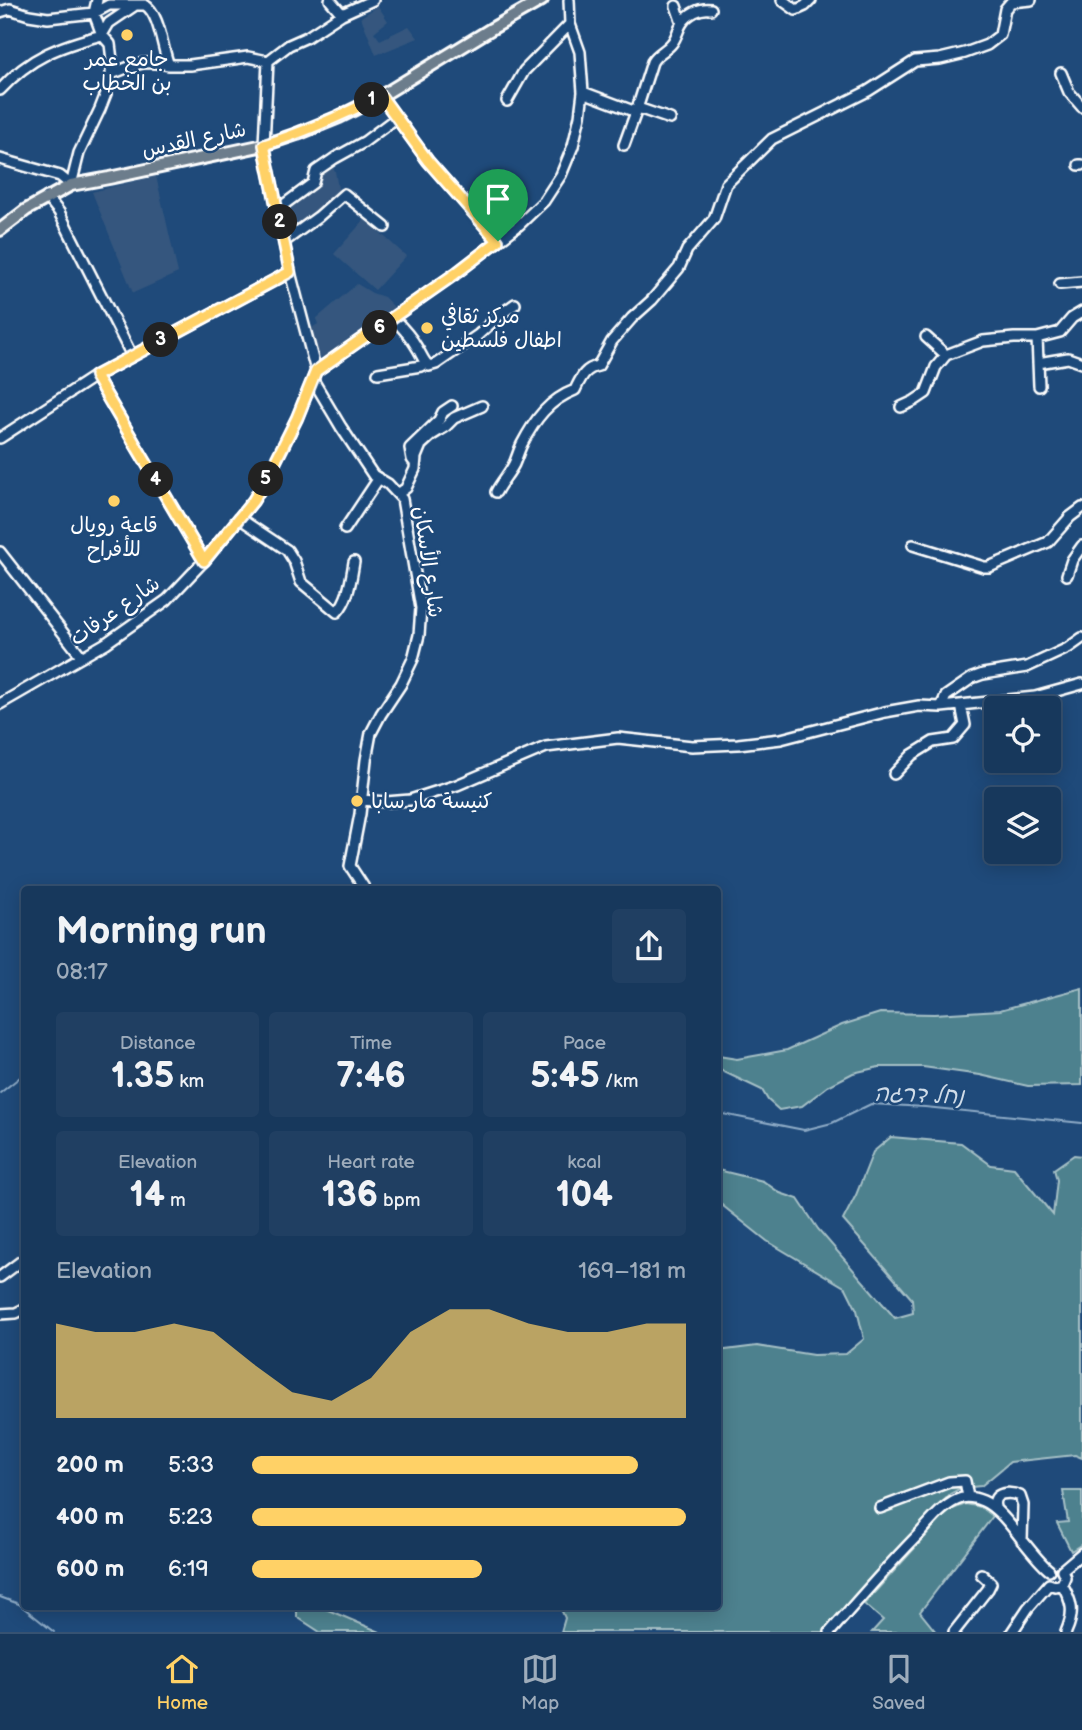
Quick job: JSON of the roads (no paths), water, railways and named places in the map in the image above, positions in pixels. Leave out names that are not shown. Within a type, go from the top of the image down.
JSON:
[{"type":"main road","name":"شارع القدس","points":[[0,230],[47,197],[71,185],[264,145],[339,117],[381,96],[541,0]]},
{"type":"street","points":[[0,159],[60,176],[71,185],[79,153],[100,109],[111,74],[110,44],[102,35],[94,13],[97,0]]},
{"type":"street","points":[[330,0],[342,13]]},
{"type":"street","points":[[111,74],[142,62],[190,65],[247,57],[268,61],[342,13],[373,0]]},
{"type":"street","points":[[315,375],[498,241],[544,201],[561,175],[573,146],[583,92],[580,52],[570,24],[569,0]]},
{"type":"street","points":[[782,0],[796,10],[811,0]]},
{"type":"street","points":[[496,492],[514,463],[522,443],[546,408],[560,396],[575,390],[583,374],[589,368],[598,366],[612,341],[679,268],[687,250],[714,219],[726,184],[772,139],[868,92],[915,61],[940,59],[986,45],[1000,35],[1005,9],[1011,2],[1031,0]]},
{"type":"street","points":[[0,90],[12,77],[54,49],[102,35],[109,23],[137,4]]},
{"type":"street","points":[[5,7],[48,18],[94,13],[109,5],[153,5],[163,51],[169,65]]},
{"type":"street","points":[[676,6],[682,23]]},
{"type":"street","points":[[624,145],[655,56],[671,44],[682,23],[696,11],[711,9]]},
{"type":"street","points":[[507,101],[524,71],[570,24]]},
{"type":"street","name":"شارع الأسكان","points":[[268,61],[264,145],[290,272],[315,375],[341,427],[373,475],[388,484],[402,499],[421,608],[419,635],[413,659],[371,733],[350,866],[363,886]]},
{"type":"street","points":[[1061,73],[1069,92],[1082,107]]},
{"type":"street","points":[[583,92],[670,119]]},
{"type":"street","points":[[381,96],[436,171],[498,241]]},
{"type":"street","points":[[278,209],[313,183],[316,171],[364,142],[396,118]]},
{"type":"street","points":[[285,241],[344,194],[385,227]]},
{"type":"street","points":[[47,197],[59,212],[132,356]]},
{"type":"street","points":[[0,438],[95,376],[290,272]]},
{"type":"street","points":[[1060,284],[1082,282]]},
{"type":"street","points":[[393,318],[405,329],[429,366],[478,335],[515,304]]},
{"type":"street","points":[[901,407],[926,393],[936,367],[946,355],[983,341],[1038,338],[1060,332],[1072,318],[1082,312]]},
{"type":"street","points":[[926,337],[946,355]]},
{"type":"street","points":[[1038,338],[1040,386]]},
{"type":"street","points":[[1038,363],[1068,358],[1082,363]]},
{"type":"street","points":[[378,373],[421,366],[425,363]]},
{"type":"street","name":"شارع عرفات","points":[[0,704],[106,643],[167,600],[204,561],[253,501],[297,418],[315,375]]},
{"type":"street","points":[[95,376],[204,561]]},
{"type":"street","points":[[398,494],[406,488],[415,469],[421,445],[454,418],[482,405]]},
{"type":"street","points":[[416,464],[410,448],[439,420],[443,412],[452,406]]},
{"type":"street","points":[[345,529],[379,478]]},
{"type":"street","points":[[913,545],[989,567],[1048,542],[1070,517],[1082,508]]},
{"type":"street","points":[[239,518],[287,550],[301,582],[337,612],[345,600],[354,562]]},
{"type":"street","points":[[1067,575],[1072,560],[1082,546]]},
{"type":"street","points":[[0,552],[82,657]]},
{"type":"street","points":[[941,707],[946,696],[972,678],[1027,667],[1068,649],[1082,638]]},
{"type":"street","points":[[362,800],[410,800],[457,785],[546,747],[618,738],[692,746],[781,739],[885,712],[919,706],[941,707],[1035,697],[1082,684]]},
{"type":"street","points":[[894,775],[912,755],[933,742],[953,739],[965,725],[961,705]]},
{"type":"street","points":[[0,1277],[21,1261]]},
{"type":"street","points":[[0,1314],[21,1310]]},
{"type":"street","points":[[880,1508],[949,1482],[965,1481],[968,1497]]},
{"type":"street","points":[[1022,1541],[1023,1505],[1020,1496],[1008,1492],[1001,1494],[993,1503],[995,1507],[1022,1541],[1037,1559],[1049,1570]]},
{"type":"street","points":[[830,1632],[891,1563],[952,1502],[968,1497],[995,1507]]},
{"type":"street","points":[[1062,1570],[1082,1553]]},
{"type":"street","points":[[1049,1570],[1062,1570],[1065,1577],[1062,1584]]},
{"type":"street","points":[[1049,1570],[1046,1577],[1049,1584],[1062,1584]]},
{"type":"street","points":[[954,1632],[991,1583],[981,1574]]},
{"type":"street","points":[[1012,1632],[1049,1584]]},
{"type":"street","points":[[1062,1584],[1072,1607],[1066,1632]]},
{"type":"waterway","name":"נחל דרגה","points":[[0,1093],[21,1076]]},
{"type":"waterway","name":"נחל דרגה","points":[[721,1114],[804,1130],[832,1123],[871,1104],[1082,1123]]},
{"type":"waterway","points":[[0,1597],[21,1606]]},
{"type":"waterway","points":[[26,1610],[54,1632]]},
{"type":"place","name":"جامع عمر بن الخطاب","points":[[127,35]]},
{"type":"place","name":"مركز ثقافي اطفال فلسطين","points":[[427,328]]},
{"type":"place","name":"قاعة رويال للأفراح","points":[[114,501]]},
{"type":"place","name":"كنيسة مار سابا","points":[[357,801]]}]
